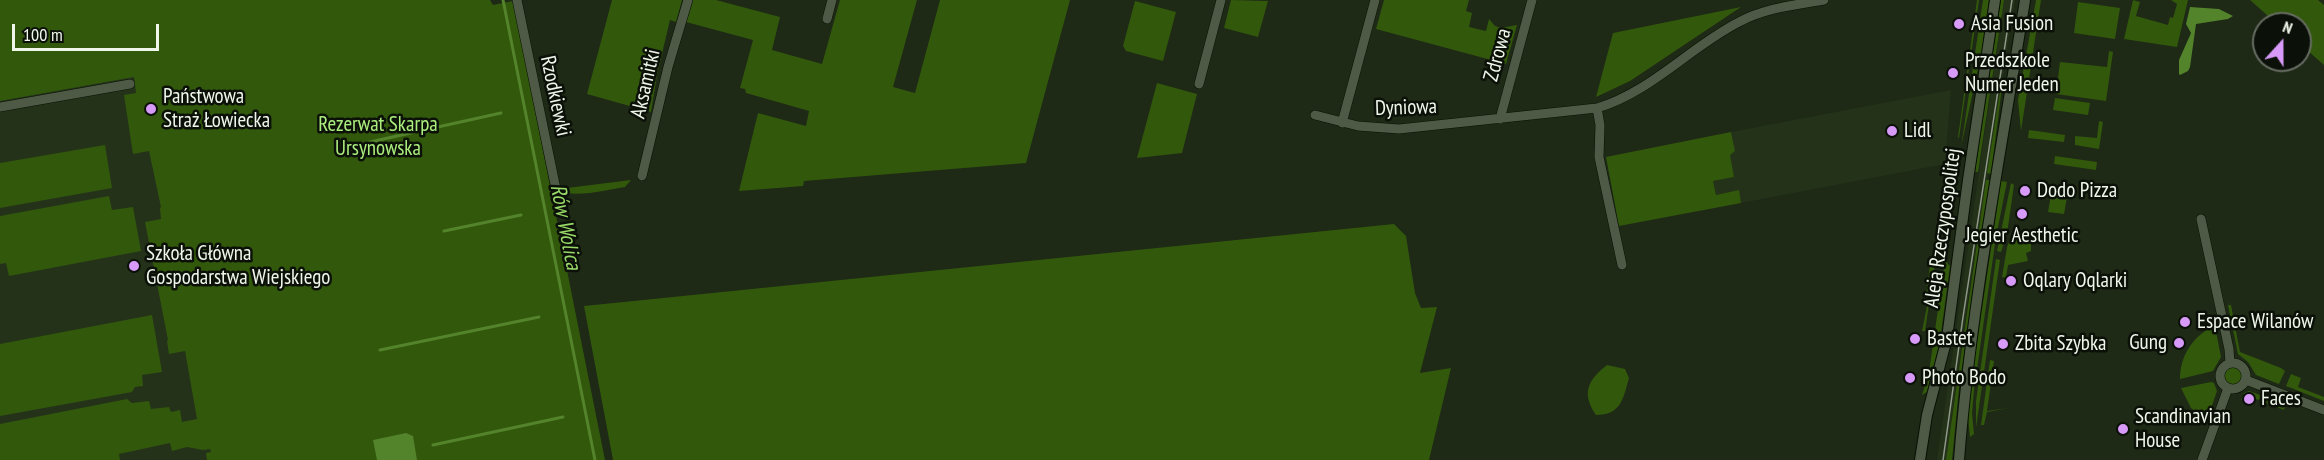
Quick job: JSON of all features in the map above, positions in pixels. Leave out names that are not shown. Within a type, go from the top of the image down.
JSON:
[{"type":"street","name":"Rzodkiewki","points":[[517,0],[558,198]]},
{"type":"street","name":"Aksamitki","points":[[642,176],[668,67],[688,0]]},
{"type":"street","points":[[827,19],[832,0]]},
{"type":"street","points":[[1199,84],[1221,0]]},
{"type":"street","points":[[1342,123],[1375,0]]},
{"type":"street","name":"Zdrowa","points":[[1500,119],[1532,0]]},
{"type":"street","name":"Dyniowa","points":[[1315,115],[1358,126],[1399,129],[1597,108],[1636,90],[1746,18],[1771,10],[1824,0]]},
{"type":"street","name":"Aleja Rzeczypospolitej","points":[[1920,460],[1929,408],[1947,338],[1995,0]]},
{"type":"street","points":[[1959,460],[1963,400],[1974,323],[2025,0]]},
{"type":"street","points":[[0,107],[129,84]]},
{"type":"street","points":[[1597,108],[1599,157],[1622,265]]},
{"type":"street","points":[[2202,219],[2230,363]]},
{"type":"street","points":[[2230,363],[2243,367],[2246,371],[2246,380],[2239,388],[2228,388],[2221,382],[2220,372],[2230,363]]},
{"type":"street","points":[[2246,380],[2324,410]]},
{"type":"street","points":[[2202,460],[2228,388]]},
{"type":"shaded area","name":"Szkoła Główna Gospodarstwa Wiejskiego","points":[[0,0],[186,0],[230,134],[295,460],[0,460]]},
{"type":"shaded area","points":[[2004,0],[2015,0],[1969,292],[1946,460],[1937,460]]},
{"type":"shaded area","points":[[2190,7],[2219,9],[2233,16],[2228,19],[2196,24],[2190,67],[2188,71],[2180,75],[2179,60],[2191,33],[2186,24]]},
{"type":"shaded area","points":[[1951,90],[1945,164],[1741,203],[1738,191],[1716,195],[1713,181],[1734,177],[1729,155],[1735,151],[1731,132]]},
{"type":"shaded area","points":[[406,433],[413,436],[417,460],[377,460],[373,440]]},
{"type":"green space","name":"Rezerwat Skarpa Ursynowska","points":[[0,0],[490,0],[493,5],[513,1],[605,460],[207,460],[206,453],[211,452],[210,449],[187,447],[172,451],[170,443],[119,454],[120,460],[0,460],[0,424],[127,399],[132,403],[149,401],[151,409],[169,407],[171,412],[180,410],[182,422],[197,419],[185,351],[169,354],[145,222],[161,219],[161,207],[149,151],[133,154],[124,95],[136,93],[134,77],[0,101]]},
{"type":"green space","points":[[612,0],[682,0],[676,22],[670,20],[651,112],[587,94]]},
{"type":"green space","points":[[693,0],[716,0],[780,17],[772,50],[822,64],[840,0],[917,0],[893,87],[915,93],[940,0],[1070,0],[1026,163],[804,181],[803,186],[739,191],[758,113],[806,126],[809,111],[746,93],[745,89],[740,88],[753,40],[686,22]]},
{"type":"green space","points":[[1231,0],[1268,1],[1258,37],[1224,28]]},
{"type":"green space","points":[[1384,0],[1469,0],[1466,11],[1472,13],[1469,27],[1486,31],[1489,19],[1495,26],[1501,28],[1517,25],[1506,64],[1376,29]]},
{"type":"green space","points":[[1977,0],[1979,0],[1959,138],[1958,137]]},
{"type":"green space","points":[[1983,0],[1989,0],[1982,50],[1961,147]]},
{"type":"green space","points":[[2001,0],[2004,0],[1978,172],[1975,172]]},
{"type":"green space","points":[[2036,0],[2041,0],[2021,131],[2018,100]]},
{"type":"green space","points":[[2133,0],[2140,2],[2136,16],[2168,25],[2170,17],[2173,18],[2177,4],[2171,0],[2188,0],[2177,47],[2124,39]]},
{"type":"green space","points":[[2250,0],[2318,0],[2324,5],[2324,65],[2312,54],[2312,12],[2264,12]]},
{"type":"green space","points":[[1135,1],[1176,12],[1163,61],[1126,51],[1123,46]]},
{"type":"green space","points":[[2078,2],[2120,8],[2115,39],[2074,33]]},
{"type":"green space","points":[[1741,7],[1630,81],[1596,97],[1613,33]]},
{"type":"green space","points":[[2109,51],[2113,52],[2106,101],[2056,94],[2060,62],[2107,67]]},
{"type":"green space","points":[[2003,79],[1991,174],[1987,173]]},
{"type":"green space","points":[[1157,83],[1197,94],[1182,153],[1137,158]]},
{"type":"green space","points":[[2055,98],[2090,103],[2088,115],[2053,110]]},
{"type":"green space","points":[[2099,121],[2103,122],[2099,149],[2075,145],[2075,136],[2097,138]]},
{"type":"green space","points":[[2029,130],[2065,135],[2064,142],[2028,138]]},
{"type":"green space","points":[[1731,132],[1735,151],[1730,155],[1734,177],[1713,181],[1716,195],[1739,190],[1741,203],[1619,226],[1606,157]]},
{"type":"green space","points":[[105,145],[112,188],[0,208],[0,163]]},
{"type":"green space","points":[[2055,156],[2097,162],[2096,170],[2054,164]]},
{"type":"green space","points":[[631,180],[625,187],[590,193],[572,194],[559,189]]},
{"type":"green space","points":[[1986,180],[1990,180],[1959,388],[1952,460],[1946,460]]},
{"type":"green space","points":[[2001,181],[2007,182],[1996,237],[1974,390],[1972,413],[1974,434],[1970,437],[1968,418],[1970,390]]},
{"type":"green space","points":[[2011,183],[2014,185],[2007,234],[2001,252],[1997,251]]},
{"type":"green space","points":[[2051,195],[2067,197],[2064,214],[2048,212]]},
{"type":"green space","points":[[109,196],[112,210],[133,207],[141,251],[9,276],[6,263],[0,264],[0,216]]},
{"type":"green space","points":[[1394,224],[1406,236],[1415,293],[1421,308],[1437,307],[1420,373],[1451,368],[1429,460],[613,460],[584,306]]},
{"type":"green space","points":[[2012,235],[2031,238],[2031,251],[2026,253],[2028,261],[2008,265],[2006,278],[2002,277],[2007,247]]},
{"type":"green space","points":[[1931,257],[1934,258],[1935,264],[1925,331],[1922,331],[1927,306],[1925,305]]},
{"type":"green space","points":[[1996,259],[2000,260],[1976,428],[1976,401]]},
{"type":"green space","points":[[1945,260],[1950,266],[1940,341],[1927,392],[1922,395],[1929,372]]},
{"type":"green space","points":[[2228,305],[2231,305],[2240,352],[2285,371],[2279,384],[2256,375],[2248,362],[2238,354]]},
{"type":"green space","points":[[152,315],[162,372],[142,375],[143,386],[135,387],[132,392],[0,416],[0,344]]},
{"type":"green space","points":[[2215,326],[2221,357],[2213,371],[2180,379],[2182,362],[2189,348],[2199,336]]},
{"type":"green space","points":[[1990,360],[1994,361],[1987,411],[2009,408],[1987,412],[1984,425],[1981,425]]},
{"type":"green space","points":[[1607,365],[1625,369],[1629,378],[1623,399],[1616,409],[1596,415],[1589,400],[1589,387],[1595,376]]},
{"type":"green space","points":[[2233,366],[2239,369],[2242,375],[2239,381],[2233,384],[2227,381],[2224,375],[2227,369]]},
{"type":"green space","points":[[2291,374],[2301,378],[2298,387],[2324,397],[2324,401],[2286,386]]},
{"type":"green space","points":[[2214,383],[2217,391],[2207,420],[2191,408],[2181,388]]},
{"type":"green space","points":[[2249,391],[2286,404],[2284,410],[2260,401],[2261,396],[2259,400],[2249,397],[2241,400],[2244,393]]},
{"type":"waterway","name":"Rów Wolica","points":[[503,0],[595,460]]},
{"type":"waterway","points":[[352,146],[501,113]]},
{"type":"waterway","points":[[444,231],[521,215]]},
{"type":"waterway","points":[[380,350],[539,317]]},
{"type":"waterway","points":[[433,445],[563,417]]},
{"type":"tram line","points":[[1943,460],[2012,0]]},
{"type":"place","name":"Asia Fusion","points":[[1959,24]]},
{"type":"place","name":"Przedszkole Numer Jeden","points":[[1953,73]]},
{"type":"place","name":"Państwowa Straż Łowiecka","points":[[151,109]]},
{"type":"place","name":"Lidl","points":[[1892,131]]},
{"type":"place","name":"Dodo Pizza","points":[[2025,191]]},
{"type":"place","name":"Jegier Aesthetic","points":[[2022,214]]},
{"type":"place","name":"Szkoła Główna Gospodarstwa Wiejskiego","points":[[134,266]]},
{"type":"place","name":"Oqlary Oqlarki","points":[[2011,281]]},
{"type":"place","name":"Espace Wilanów","points":[[2185,322]]},
{"type":"place","name":"Bastet","points":[[1915,339]]},
{"type":"place","name":"Gung","points":[[2179,343]]},
{"type":"place","name":"Zbita Szybka","points":[[2003,344]]},
{"type":"place","name":"Photo Bodo","points":[[1910,378]]},
{"type":"place","name":"Faces","points":[[2249,399]]},
{"type":"place","name":"Scandinavian House","points":[[2123,429]]}]
